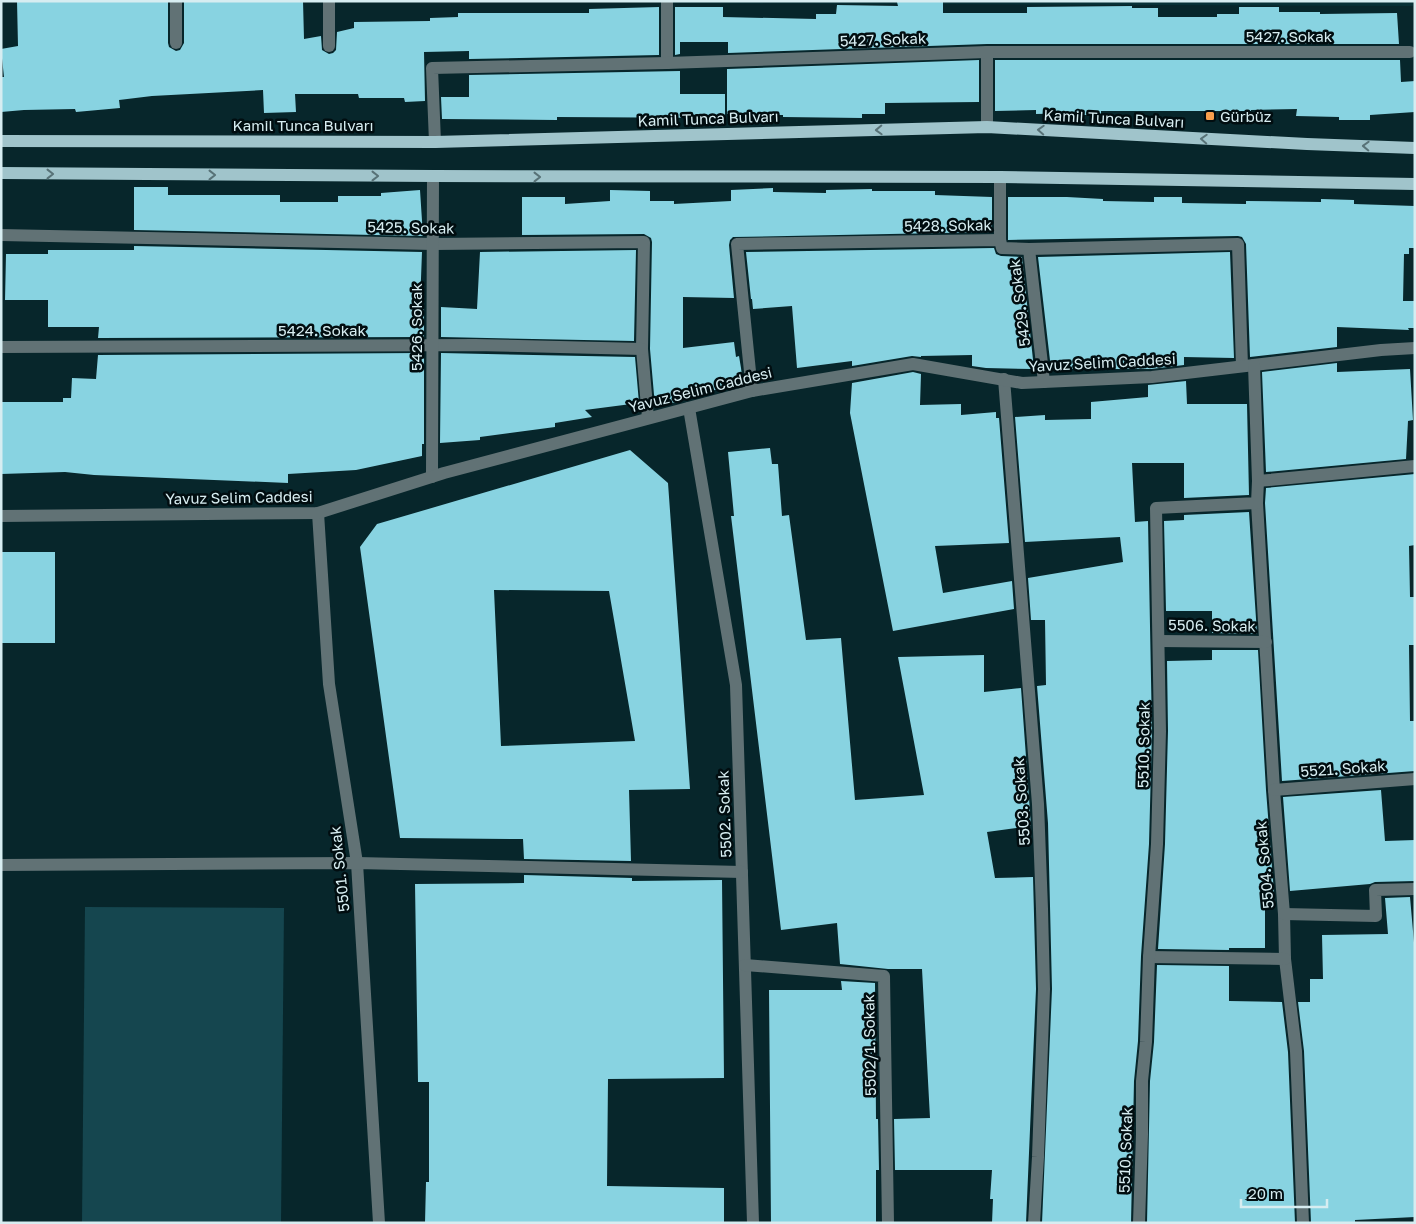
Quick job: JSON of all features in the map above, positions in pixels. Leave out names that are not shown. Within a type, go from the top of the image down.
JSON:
[{"type":"main road","name":"Kamil Tunca Bulvarı","points":[[1,141],[435,142],[986,127],[1415,148]]},
{"type":"main road","points":[[1,173],[1000,177],[1415,184]]},
{"type":"street","points":[[176,1],[176,43]]},
{"type":"street","points":[[329,46],[330,1]]},
{"type":"street","points":[[667,1],[667,63]]},
{"type":"street","points":[[986,52],[986,127]]},
{"type":"street","name":"5427. Sokak","points":[[435,142],[432,68],[667,63],[986,52],[1410,52]]},
{"type":"street","name":"5426. Sokak","points":[[432,477],[433,176]]},
{"type":"street","points":[[1000,177],[1000,240]]},
{"type":"street","name":"5425. Sokak","points":[[1,235],[433,244],[644,242],[642,349],[648,418]]},
{"type":"street","name":"5428. Sokak","points":[[752,391],[737,244],[1000,240],[1002,248],[1029,249],[1238,244],[1248,366]]},
{"type":"street","name":"5429. Sokak","points":[[1029,249],[1044,382]]},
{"type":"street","name":"5424. Sokak","points":[[1,347],[475,345],[642,349]]},
{"type":"street","name":"Yavuz Selim Caddesi","points":[[1,516],[318,513],[432,477],[752,391],[913,364],[1022,383],[1152,377],[1381,350],[1415,348]]},
{"type":"street","points":[[1248,366],[1258,481],[1257,504]]},
{"type":"street","name":"5503. Sokak","points":[[1004,379],[1038,804],[1042,909],[1044,989],[1034,1223]]},
{"type":"street","name":"5502. Sokak","points":[[689,408],[736,684],[753,1223]]},
{"type":"street","points":[[1258,481],[1415,466]]},
{"type":"street","name":"5510. Sokak","points":[[1139,1223],[1142,1081],[1146,1042],[1149,957],[1157,844],[1160,731],[1156,508],[1257,504]]},
{"type":"street","name":"5504. Sokak","points":[[1257,504],[1274,790],[1284,914],[1285,959],[1296,1051],[1303,1223]]},
{"type":"street","name":"5501. Sokak","points":[[318,513],[330,684],[357,863],[379,1223]]},
{"type":"street","name":"5506. Sokak","points":[[1159,641],[1266,642]]},
{"type":"street","name":"5521. Sokak","points":[[1274,790],[1415,779]]},
{"type":"street","points":[[1,865],[357,863],[742,872]]},
{"type":"street","points":[[1284,914],[1376,916],[1375,890],[1415,889]]},
{"type":"street","points":[[1149,957],[1285,959]]},
{"type":"street","name":"5502/1. Sokak","points":[[745,965],[884,976],[888,1223]]},
{"type":"shaded area","points":[[671,1],[1413,1],[1413,6],[671,3]]},
{"type":"shaded area","points":[[85,907],[284,908],[281,1223],[82,1223]]},
{"type":"building","points":[[17,1],[168,1],[168,43],[169,47],[176,51],[180,50],[184,43],[184,1],[303,1],[304,39],[321,36],[322,50],[329,54],[336,50],[337,32],[354,28],[354,22],[430,21],[430,18],[458,17],[458,13],[589,13],[589,9],[659,7],[659,55],[469,59],[469,51],[424,52],[425,101],[405,102],[404,98],[359,98],[358,94],[295,94],[296,112],[264,113],[263,90],[152,96],[119,100],[120,108],[76,112],[75,109],[1,112],[1,77],[4,77],[1,49],[18,46]]},
{"type":"building","points":[[943,1],[943,13],[1027,13],[1027,7],[1132,6],[1132,8],[1158,8],[1158,17],[1217,17],[1217,14],[1239,14],[1239,7],[1279,7],[1279,12],[1320,12],[1320,14],[1397,13],[1399,44],[987,44],[728,53],[728,42],[680,42],[680,54],[675,55],[675,7],[723,7],[723,17],[816,19],[816,14],[836,14],[837,5],[898,6],[897,2]]},
{"type":"building","points":[[979,60],[979,102],[885,103],[885,114],[862,114],[862,118],[727,114],[727,69]]},
{"type":"building","points":[[995,60],[1400,60],[1401,82],[1415,81],[1415,112],[1370,115],[1370,120],[1339,120],[1339,117],[1296,116],[1297,109],[1251,111],[1101,111],[1101,115],[1077,115],[1077,113],[1036,114],[1036,110],[995,111]]},
{"type":"building","points":[[680,71],[680,94],[725,94],[725,118],[557,117],[557,120],[442,119],[441,97],[469,97],[469,75]]},
{"type":"building","points":[[134,187],[168,187],[168,195],[280,195],[280,202],[338,202],[338,196],[381,196],[381,193],[420,190],[423,236],[134,230]]},
{"type":"building","points":[[773,188],[773,192],[826,193],[826,190],[872,189],[872,191],[935,191],[935,195],[992,197],[992,232],[733,237],[729,245],[734,298],[683,297],[683,348],[734,342],[736,357],[739,356],[743,384],[682,397],[682,401],[655,406],[650,349],[651,238],[644,234],[522,235],[522,197],[565,197],[565,204],[610,201],[610,190],[650,191],[650,201],[674,201],[674,204],[731,201],[731,190]]},
{"type":"building","points":[[1008,197],[1067,197],[1103,199],[1103,201],[1154,202],[1154,197],[1182,197],[1182,203],[1246,204],[1246,201],[1321,202],[1321,199],[1354,200],[1354,204],[1415,206],[1415,248],[1409,248],[1409,254],[1404,254],[1403,301],[1415,301],[1415,328],[1408,328],[1409,330],[1337,327],[1337,347],[1250,357],[1246,244],[1242,237],[1008,240]]},
{"type":"building","points":[[134,246],[422,252],[420,305],[424,306],[424,337],[98,338],[99,327],[48,327],[48,300],[5,300],[6,254],[48,254],[48,250],[134,250]]},
{"type":"building","points":[[994,248],[996,254],[1001,256],[1022,257],[1034,369],[972,366],[972,355],[912,356],[852,366],[852,361],[797,368],[792,306],[753,309],[746,252]]},
{"type":"building","points":[[636,250],[634,341],[441,337],[441,307],[477,309],[480,252]]},
{"type":"building","points":[[1230,252],[1234,358],[1184,357],[1184,365],[1151,369],[1051,369],[1038,257]]},
{"type":"building","points":[[424,353],[424,444],[422,444],[422,456],[356,470],[288,474],[288,483],[94,475],[65,472],[1,474],[1,402],[63,402],[63,398],[71,398],[72,378],[96,379],[98,355]]},
{"type":"building","points":[[441,353],[635,357],[639,403],[585,410],[592,417],[555,423],[555,427],[480,437],[480,440],[440,443]]},
{"type":"building","points":[[1337,363],[1337,372],[1410,369],[1413,420],[1408,421],[1406,459],[1266,472],[1262,372]]},
{"type":"building","points":[[913,372],[921,374],[920,405],[961,404],[961,415],[996,412],[996,418],[999,418],[1009,543],[935,546],[943,593],[1012,581],[1014,609],[893,631],[850,413],[852,383]]},
{"type":"building","points":[[1186,381],[1187,404],[1247,404],[1249,495],[1184,498],[1184,463],[1132,463],[1135,522],[1148,521],[1152,731],[1149,844],[1134,1081],[1131,1223],[1042,1223],[1052,989],[1048,823],[1037,686],[1046,685],[1045,620],[1031,620],[1028,578],[1123,562],[1120,537],[1025,542],[1015,417],[1045,415],[1045,420],[1091,419],[1091,402],[1148,397],[1148,385]]},
{"type":"building","points":[[770,448],[772,464],[778,464],[782,516],[789,515],[806,640],[841,638],[855,800],[924,795],[898,657],[984,655],[984,692],[1021,688],[1031,826],[987,832],[995,878],[1033,877],[1036,989],[1026,1223],[992,1223],[993,1199],[990,1199],[992,1170],[895,1170],[894,1119],[930,1118],[922,969],[888,969],[840,964],[837,923],[781,930],[731,516],[734,516],[728,452]]},
{"type":"building","points":[[630,450],[668,483],[690,789],[629,790],[631,861],[524,859],[523,839],[400,838],[360,547],[377,524]],"holes":[[[494,590],[609,591],[635,741],[501,746]]]},
{"type":"building","points":[[1415,474],[1415,545],[1409,546],[1410,597],[1415,597],[1415,645],[1409,645],[1410,721],[1415,721],[1415,771],[1282,781],[1265,503],[1266,488]]},
{"type":"building","points":[[1249,512],[1257,634],[1212,633],[1212,611],[1166,611],[1164,521],[1184,520],[1184,515]]},
{"type":"building","points":[[1,552],[55,552],[55,643],[1,643]]},
{"type":"building","points":[[1212,650],[1258,650],[1274,893],[1265,893],[1265,948],[1229,948],[1229,950],[1158,949],[1165,844],[1168,731],[1167,661],[1212,660]]},
{"type":"building","points":[[1381,790],[1385,841],[1415,840],[1415,881],[1375,882],[1290,891],[1283,797]]},
{"type":"building","points":[[524,875],[632,878],[632,881],[722,880],[724,1078],[608,1079],[607,1186],[724,1188],[724,1223],[425,1223],[426,1182],[429,1182],[429,1082],[418,1082],[415,884],[524,883]]},
{"type":"building","points":[[1410,897],[1415,954],[1415,1217],[1355,1220],[1355,1223],[1311,1223],[1304,1051],[1298,1002],[1310,1002],[1310,979],[1323,979],[1322,935],[1388,934],[1385,898]]},
{"type":"building","points":[[1157,965],[1229,966],[1229,1001],[1282,1002],[1288,1052],[1295,1223],[1147,1223],[1150,1081],[1154,1042]]},
{"type":"building","points":[[841,981],[875,983],[876,1119],[878,1119],[879,1170],[876,1170],[876,1223],[771,1223],[769,990],[842,990]]},
{"type":"place","name":"Gürbüz","points":[[1210,116]]}]
